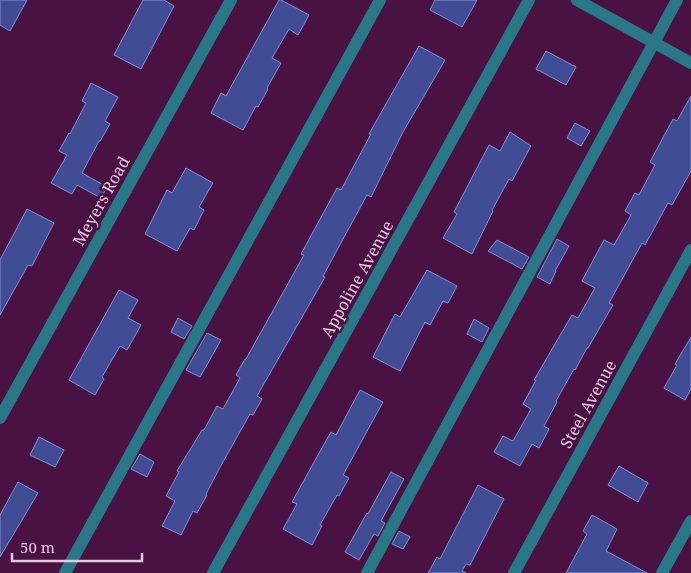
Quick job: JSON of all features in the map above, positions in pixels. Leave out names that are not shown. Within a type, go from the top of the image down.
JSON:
[{"type":"street","name":"Meyers Road","points":[[0,418],[230,0]]},
{"type":"street","points":[[65,573],[380,0]]},
{"type":"street","name":"Appoline Avenue","points":[[213,573],[529,0]]},
{"type":"street","points":[[578,0],[691,63]]},
{"type":"street","points":[[367,573],[677,0]]},
{"type":"street","name":"Steel Avenue","points":[[514,573],[691,250]]},
{"type":"street","points":[[662,573],[691,521]]},
{"type":"building","points":[[0,0],[27,0],[10,31],[0,25]]},
{"type":"building","points":[[143,0],[164,0],[174,6],[141,69],[114,55]]},
{"type":"building","points":[[279,0],[309,15],[298,35],[289,29],[272,58],[281,63],[258,107],[256,106],[243,130],[211,113],[221,93],[226,96]]},
{"type":"building","points":[[435,0],[477,0],[462,27],[430,10]]},
{"type":"building","points":[[419,46],[445,60],[403,132],[371,197],[367,195],[323,276],[325,277],[257,396],[262,399],[253,415],[250,414],[197,513],[193,511],[181,535],[162,526],[175,501],[166,496],[179,472],[177,471],[202,430],[204,430],[217,406],[223,409],[240,378],[236,375],[304,255],[301,254],[337,188],[341,190],[371,134],[369,134]]},
{"type":"building","points":[[546,51],[576,67],[566,85],[536,69]]},
{"type":"building","points":[[91,83],[118,97],[105,121],[110,124],[82,173],[107,187],[101,198],[77,185],[72,194],[51,183],[67,155],[59,151],[86,103],[82,101]]},
{"type":"building","points":[[691,96],[691,171],[672,205],[668,203],[645,245],[642,243],[609,303],[613,305],[556,401],[544,426],[549,429],[539,448],[532,444],[520,466],[494,452],[503,436],[513,441],[531,409],[523,404],[536,380],[534,380],[572,315],[578,318],[595,288],[582,281],[604,240],[614,245],[631,215],[625,211],[635,193],[639,195],[655,165],[650,162],[673,119],[677,121]]},
{"type":"building","points":[[575,123],[590,131],[581,146],[567,138]]},
{"type":"building","points":[[510,132],[531,146],[512,181],[509,179],[492,210],[472,254],[443,238],[457,214],[454,212],[489,145],[500,151]]},
{"type":"building","points":[[186,168],[213,183],[199,207],[204,210],[194,230],[190,228],[177,251],[145,234],[167,190],[172,193]]},
{"type":"building","points":[[27,209],[54,223],[32,266],[28,265],[0,315],[0,260]]},
{"type":"building","points":[[557,239],[569,246],[550,284],[537,277]]},
{"type":"building","points":[[497,240],[529,257],[522,269],[488,251]]},
{"type":"building","points":[[427,270],[457,286],[448,303],[443,301],[430,325],[425,322],[400,371],[373,357],[395,314],[400,317]]},
{"type":"building","points":[[119,290],[138,300],[128,318],[141,325],[127,350],[120,346],[102,377],[104,379],[95,395],[69,380]]},
{"type":"building","points":[[178,318],[192,326],[184,339],[171,332]]},
{"type":"building","points":[[474,319],[489,328],[482,342],[467,334]]},
{"type":"building","points":[[207,333],[221,340],[200,377],[186,370]]},
{"type":"building","points":[[691,337],[691,389],[685,400],[664,388],[677,365],[675,364]]},
{"type":"building","points":[[360,390],[383,402],[343,475],[349,478],[320,525],[322,526],[312,545],[283,529],[297,504],[292,502],[318,455],[331,432],[336,435]]},
{"type":"building","points":[[39,437],[64,450],[55,467],[30,455]]},
{"type":"building","points":[[140,454],[154,462],[147,477],[131,469]]},
{"type":"building","points":[[619,466],[648,483],[638,502],[608,485]]},
{"type":"building","points":[[391,472],[404,479],[381,521],[385,523],[378,536],[374,534],[359,560],[345,552]]},
{"type":"building","points":[[18,482],[38,493],[0,557],[0,515]]},
{"type":"building","points":[[478,485],[504,499],[470,565],[466,564],[462,571],[466,573],[428,573],[437,557],[440,559]]},
{"type":"building","points":[[592,515],[617,529],[606,551],[647,573],[566,573],[587,534],[583,531]]},
{"type":"building","points":[[399,531],[410,537],[403,549],[392,544]]}]
